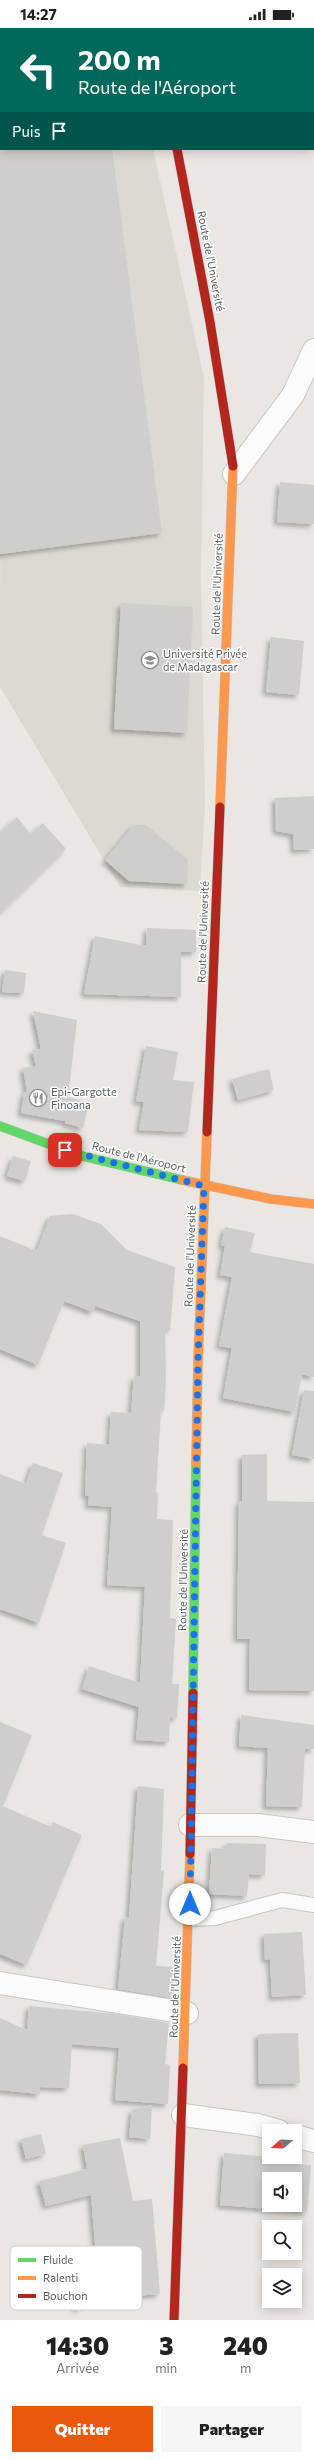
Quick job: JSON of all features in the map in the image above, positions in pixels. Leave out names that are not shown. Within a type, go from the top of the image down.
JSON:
[{"type":"street","name":"Route de l'Université","points":[[174,2320],[190,1919],[190,1825],[198,1360],[234,474],[210,322],[177,150]]},
{"type":"street","points":[[234,474],[293,395],[314,350]]},
{"type":"street","name":"Route de l'Aéroport","points":[[0,1126],[78,1155],[204,1186],[271,1199],[314,1204]]},
{"type":"street","points":[[190,1825],[258,1825],[314,1832]]},
{"type":"street","points":[[0,1984],[187,2013]]},
{"type":"street","points":[[183,2115],[262,2126]]},
{"type":"street","points":[[302,2138],[314,2141]]},
{"type":"lane","points":[[190,1919],[216,1918],[282,1900],[314,1905]]},
{"type":"shaded area","points":[[1,150],[153,150],[204,378],[201,575],[205,805],[200,891],[120,887],[0,687]]},
{"type":"building","points":[[0,150],[112,150],[162,533],[0,554]]},
{"type":"building","points":[[280,482],[314,485],[314,524],[277,522]]},
{"type":"building","points":[[121,603],[193,607],[187,733],[114,729]]},
{"type":"building","points":[[271,637],[304,641],[299,695],[266,692]]},
{"type":"building","points":[[314,796],[314,849],[294,850],[293,834],[276,831],[275,798]]},
{"type":"building","points":[[17,817],[31,834],[43,823],[66,849],[0,913],[0,833]]},
{"type":"building","points":[[134,825],[146,825],[188,860],[187,884],[129,881],[105,860]]},
{"type":"building","points":[[147,928],[196,930],[196,952],[181,952],[181,997],[84,994],[95,936],[146,946]]},
{"type":"building","points":[[5,970],[26,973],[24,993],[2,992]]},
{"type":"building","points":[[33,1011],[77,1020],[68,1097],[89,1103],[83,1128],[65,1123],[65,1121],[21,1113],[24,1093],[27,1092],[23,1068],[36,1066],[32,1050],[41,1049]]},
{"type":"building","points":[[146,1046],[178,1052],[173,1080],[194,1082],[188,1132],[139,1130],[144,1102],[136,1101]]},
{"type":"building","points":[[269,1069],[274,1090],[238,1100],[232,1079]]},
{"type":"building","points":[[13,1156],[31,1161],[25,1181],[7,1176]]},
{"type":"building","points":[[73,1214],[101,1224],[127,1250],[175,1267],[170,1331],[165,1329],[166,1379],[164,1411],[161,1411],[156,1492],[158,1493],[157,1519],[173,1520],[170,1618],[176,1619],[172,1684],[179,1684],[177,1718],[170,1717],[169,1742],[136,1740],[139,1707],[82,1689],[89,1666],[140,1683],[145,1587],[107,1585],[112,1507],[88,1505],[89,1496],[85,1495],[87,1443],[109,1445],[111,1412],[131,1413],[134,1376],[140,1377],[140,1321],[95,1306],[93,1312],[64,1301],[38,1365],[0,1349],[0,1236],[37,1251],[50,1216]]},
{"type":"building","points":[[225,1227],[255,1233],[250,1252],[314,1264],[314,1377],[302,1374],[295,1412],[223,1398],[232,1348],[219,1346],[232,1277],[220,1275],[225,1246],[221,1245]]},
{"type":"building","points":[[304,1390],[314,1391],[314,1459],[292,1455]]},
{"type":"building","points":[[267,1454],[267,1501],[314,1502],[314,1691],[249,1690],[250,1639],[237,1639],[239,1501],[242,1501],[242,1455]]},
{"type":"building","points":[[33,1463],[63,1473],[42,1535],[66,1543],[39,1623],[0,1609],[0,1474],[26,1484]]},
{"type":"building","points":[[241,1715],[314,1725],[314,1749],[305,1749],[302,1807],[266,1806],[268,1748],[239,1746]]},
{"type":"building","points":[[0,1722],[32,1735],[3,1806],[51,1827],[53,1822],[82,1835],[27,1965],[0,1954]]},
{"type":"building","points":[[138,1786],[164,1789],[161,1870],[164,1871],[156,1966],[174,1967],[171,1998],[118,1989],[125,1917],[129,1917]]},
{"type":"building","points":[[227,1843],[266,1844],[265,1875],[249,1874],[247,1896],[209,1894],[212,1848],[226,1849]]},
{"type":"building","points":[[302,1932],[306,1995],[272,1997],[270,1959],[265,1960],[264,1934]]},
{"type":"building","points":[[29,2006],[117,2014],[169,2023],[165,2064],[170,2065],[168,2104],[115,2100],[119,2048],[72,2044],[69,2088],[40,2087],[40,2094],[0,2090],[0,2018],[27,2030]]},
{"type":"building","points":[[298,2033],[300,2083],[259,2084],[258,2034]]},
{"type":"building","points":[[152,2105],[150,2139],[129,2137],[132,2110]]},
{"type":"building","points":[[41,2134],[46,2154],[26,2159],[21,2139]]},
{"type":"building","points":[[120,2138],[133,2201],[152,2199],[160,2294],[142,2295],[142,2246],[95,2246],[91,2195],[46,2206],[39,2181],[87,2169],[83,2145]]},
{"type":"building","points":[[224,2153],[262,2156],[262,2164],[311,2165],[307,2212],[302,2212],[302,2172],[262,2172],[262,2208],[220,2205]]},
{"type":"traffic: fast","points":[[0,1126],[78,1155],[182,1180]]},
{"type":"traffic: fast","points":[[193,1693],[196,1463]]},
{"type":"traffic: slow","points":[[220,807],[233,466]]},
{"type":"traffic: slow","points":[[196,1463],[198,1361],[207,1132]]},
{"type":"traffic: slow","points":[[182,1180],[271,1199],[314,1204]]},
{"type":"traffic: slow","points":[[183,2068],[190,1854]]},
{"type":"traffic: jam","points":[[177,150],[210,322],[233,466]]},
{"type":"traffic: jam","points":[[207,1132],[220,807]]},
{"type":"traffic: jam","points":[[190,1854],[193,1693]]},
{"type":"traffic: jam","points":[[174,2320],[183,2068]]},
{"type":"place","name":"Université Privée de Madagascar","points":[[150,660]]},
{"type":"place","name":"Epi-Gargotte Finoana","points":[[38,1098]]},
{"type":"route","points":[[65,1150],[78,1155],[204,1186],[198,1360],[190,1904]]}]
